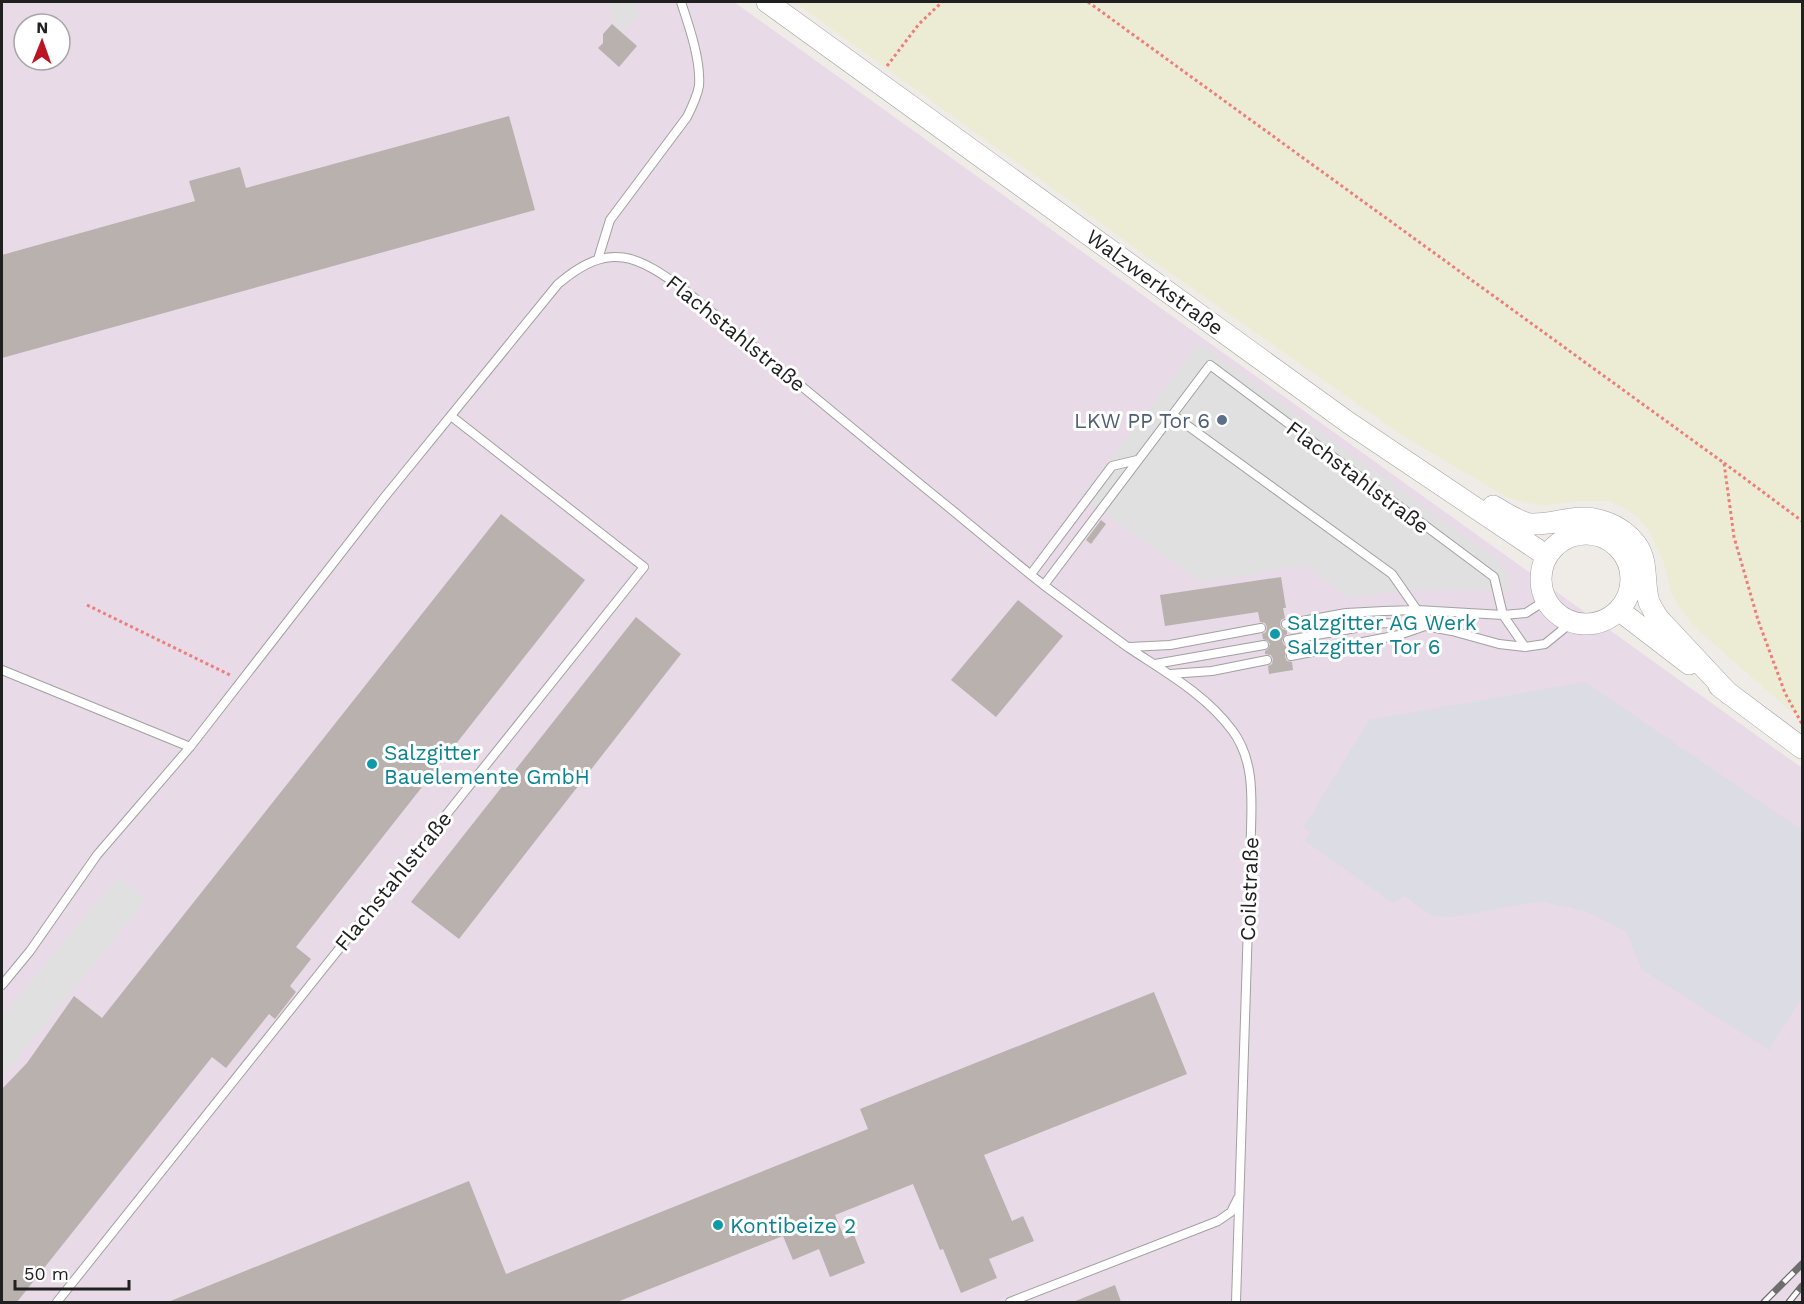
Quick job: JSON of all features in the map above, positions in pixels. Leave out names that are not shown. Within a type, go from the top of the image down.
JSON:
[{"type":"street","name":"Walzwerkstraße","points":[[767,2],[1402,459],[1547,556]]},
{"type":"street","points":[[1402,459],[1528,524],[1551,524],[1572,519],[1597,519],[1619,529],[1636,544],[1643,557],[1650,603],[1658,618],[1729,694]]},
{"type":"street","points":[[1585,534],[1600,536],[1614,543],[1624,554],[1630,568],[1632,583],[1628,598],[1620,611],[1607,620],[1593,625],[1572,622],[1557,614],[1546,600],[1541,582],[1542,568],[1547,556],[1557,545],[1570,537],[1585,534]]},
{"type":"street","points":[[1620,611],[1803,748]]},
{"type":"lane","points":[[598,259],[610,220],[687,117],[695,101],[699,86],[698,66],[691,30],[681,2]]},
{"type":"lane","name":"Flachstahlstraße","points":[[2,985],[30,951],[97,855],[190,747],[558,284],[571,273],[598,259],[611,256],[627,258],[661,272],[1044,585],[1128,647]]},
{"type":"lane","name":"Flachstahlstraße","points":[[1044,585],[1210,365],[1494,577],[1503,615],[1525,647]]},
{"type":"lane","points":[[1173,415],[1392,574],[1417,610],[1425,626]]},
{"type":"lane","name":"Flachstahlstraße","points":[[57,1302],[644,567],[451,416]]},
{"type":"lane","points":[[1031,574],[1112,466],[1138,460]]},
{"type":"lane","points":[[1286,624],[1346,613],[1417,610],[1503,615],[1526,614],[1546,600]]},
{"type":"lane","points":[[1288,640],[1384,623],[1425,626],[1498,644],[1525,647],[1545,644],[1572,622]]},
{"type":"lane","points":[[1291,656],[1399,635],[1425,626]]},
{"type":"lane","points":[[1128,647],[1170,645],[1261,628]]},
{"type":"lane","points":[[1155,664],[1264,645]]},
{"type":"lane","name":"Coilstraße","points":[[1128,647],[1203,699],[1232,730],[1248,761],[1251,830],[1236,1302]]},
{"type":"lane","points":[[1169,674],[1212,671],[1266,660]]},
{"type":"lane","points":[[2,670],[190,747]]},
{"type":"lane","name":"Coilstraße","points":[[1010,1302],[1218,1221],[1231,1212],[1237,1202],[1240,1186]]},
{"type":"path","points":[[877,79],[919,24],[942,2]]},
{"type":"path","points":[[1088,2],[1803,521]]},
{"type":"path","points":[[1724,463],[1734,537],[1758,620],[1785,693],[1803,726]]},
{"type":"path","points":[[87,604],[242,681]]},
{"type":"shaded area","points":[[2,2],[734,2],[1802,768],[1802,1302],[2,1302]]},
{"type":"shaded area","points":[[608,2],[636,2],[640,16],[622,31],[613,23]]},
{"type":"shaded area","name":"LKW PP Tor 6","points":[[1199,343],[1501,562],[1511,590],[1394,591],[1349,598],[1305,566],[1201,583],[1082,496]]},
{"type":"shaded area","points":[[1585,682],[1802,830],[1802,997],[1769,1050],[1641,969],[1627,932],[1588,912],[1541,901],[1451,917],[1432,916],[1404,896],[1393,903],[1306,842],[1310,833],[1304,827],[1369,720]]},
{"type":"shaded area","points":[[118,877],[146,900],[2,1077],[2,1016]]},
{"type":"green space","points":[[794,2],[1802,2],[1802,721],[1692,625],[1672,596],[1664,564],[1650,532],[1635,515],[1611,501],[1576,501],[1542,506],[1508,498],[1403,436],[1149,258]]},
{"type":"building","points":[[612,24],[637,46],[619,67],[598,48],[603,43],[603,34]]},
{"type":"building","points":[[509,116],[535,210],[2,358],[2,255],[195,201],[189,181],[240,167],[246,188]]},
{"type":"building","name":"Salzgitter Bauelemente GmbH","points":[[501,514],[585,580],[296,947],[311,959],[290,986],[296,992],[275,1019],[269,1014],[226,1068],[212,1057],[17,1302],[2,1302],[2,1089],[27,1063],[74,996],[102,1018]]},
{"type":"building","points":[[1101,520],[1106,524],[1091,544],[1086,540]]},
{"type":"building","points":[[1281,577],[1286,608],[1283,608],[1285,618],[1281,620],[1280,625],[1282,629],[1287,630],[1282,641],[1284,645],[1289,646],[1290,650],[1286,652],[1285,657],[1287,661],[1292,662],[1293,670],[1269,674],[1268,666],[1272,664],[1273,659],[1271,655],[1265,654],[1270,644],[1263,639],[1262,634],[1266,632],[1267,627],[1265,623],[1260,622],[1258,612],[1165,626],[1160,595]]},
{"type":"building","points":[[1018,600],[1063,636],[996,717],[951,680]]},
{"type":"building","points":[[636,617],[681,654],[459,939],[411,902]]},
{"type":"building","points":[[1154,992],[1187,1074],[984,1155],[1012,1221],[1023,1216],[1034,1241],[989,1259],[997,1278],[961,1293],[943,1249],[940,1250],[913,1184],[835,1215],[845,1239],[854,1235],[865,1263],[830,1277],[819,1249],[793,1260],[783,1236],[617,1302],[168,1302],[469,1181],[506,1274],[868,1129],[860,1109]]},
{"type":"building","points":[[1115,1285],[1121,1302],[1073,1302]]},
{"type":"railway","points":[[1764,1302],[1802,1264]]},
{"type":"railway","points":[[1789,1302],[1802,1286]]},
{"type":"place","name":"LKW PP Tor 6","points":[[1222,420]]},
{"type":"place","name":"Salzgitter AG Werk Salzgitter Tor 6","points":[[1275,634]]},
{"type":"place","name":"Salzgitter Bauelemente GmbH","points":[[372,764]]},
{"type":"place","name":"Kontibeize 2","points":[[718,1225]]}]
